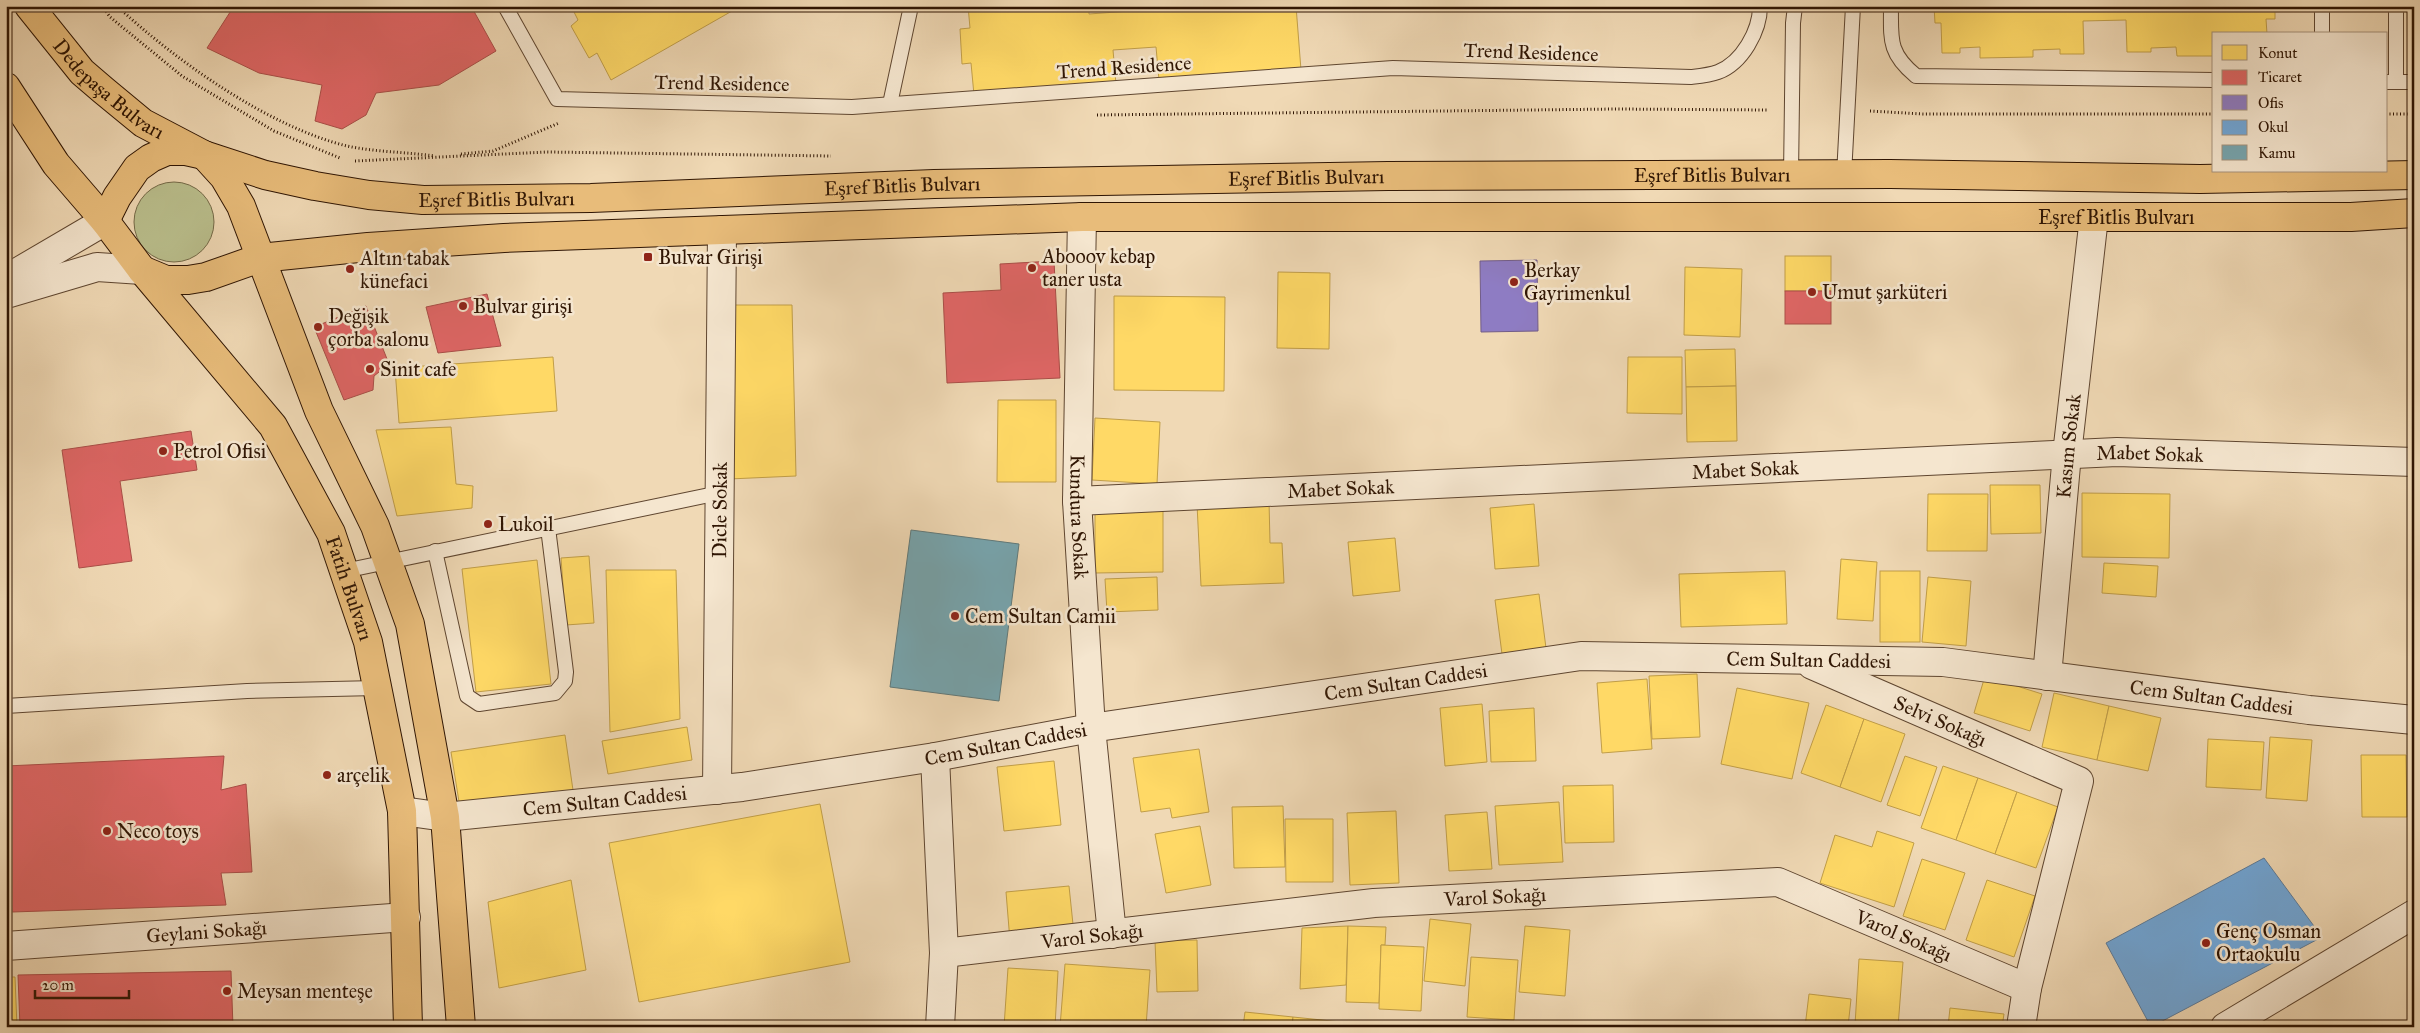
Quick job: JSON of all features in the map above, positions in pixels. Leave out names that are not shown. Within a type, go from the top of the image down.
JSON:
[{"type":"main road","name":"Dedepaşa Bulvarı","points":[[29,6],[82,72],[96,84],[143,123],[204,155]]},
{"type":"main road","points":[[6,87],[56,164],[105,221],[117,197],[137,168],[151,158],[167,151],[186,151],[204,155],[224,177],[241,206],[320,411],[375,526],[410,624],[445,817],[461,1027]]},
{"type":"main road","name":"Eşref Bitlis Bulvarı","points":[[204,155],[265,175],[315,186],[369,196],[423,200],[591,198],[934,184],[1329,177],[1844,175],[2200,179],[2414,175]]},
{"type":"main road","name":"Eşref Bitlis Bulvarı","points":[[260,258],[368,247],[504,238],[1082,218],[2351,217],[2414,212]]},
{"type":"main road","name":"Fatih Bulvarı","points":[[105,221],[142,270],[273,426],[331,533],[368,642],[402,811],[408,1027]]},
{"type":"main road","points":[[142,270],[166,280],[188,280],[206,277],[260,258]]},
{"type":"street","name":"Kasım Sokak","points":[[2047,676],[2067,454],[2094,217]]},
{"type":"street","name":"Kundura Sokak","points":[[1082,218],[1077,501],[1091,728],[1112,934]]},
{"type":"street","points":[[6,280],[105,221]]},
{"type":"street","name":"Dicle Sokak","points":[[717,790],[722,230]]},
{"type":"street","points":[[6,294],[97,267],[142,270]]},
{"type":"street","name":"Mabet Sokak","points":[[1077,501],[2117,452],[2414,462]]},
{"type":"street","name":"Cem Sultan Caddesi","points":[[402,811],[445,817],[717,790],[934,757],[1091,728],[1580,656],[1944,662],[2309,710],[2414,720]]},
{"type":"street","name":"Selvi Sokağı","points":[[1802,660],[2079,781],[2027,988]]},
{"type":"street","points":[[934,757],[944,953],[940,1027]]},
{"type":"street","name":"Varol Sokağı","points":[[944,953],[1374,903],[1778,882],[2027,988]]},
{"type":"street","points":[[2225,1027],[2414,914]]},
{"type":"street","name":"Geylani Sokağı","points":[[6,946],[406,917]]},
{"type":"street","points":[[2021,1027],[2027,988]]},
{"type":"lane","name":"Trend Residence","points":[[505,6],[557,99],[852,107],[1393,68],[1691,77],[1720,72],[1741,55],[1760,18],[1760,6]]},
{"type":"lane","points":[[890,104],[911,6]]},
{"type":"lane","points":[[1791,175],[1795,6]]},
{"type":"lane","points":[[1844,175],[1854,6]]},
{"type":"lane","points":[[1892,6],[1891,42],[1901,61],[1916,76],[2212,80]]},
{"type":"lane","points":[[2322,6],[2322,32]]},
{"type":"lane","points":[[2396,6],[2391,82],[2414,82]]},
{"type":"lane","points":[[344,571],[387,560],[719,493]]},
{"type":"lane","points":[[435,551],[467,696],[479,704],[556,693],[565,681],[566,672],[548,528]]},
{"type":"lane","points":[[6,706],[247,691],[377,688]]},
{"type":"path","points":[[102,6],[110,17],[182,76],[274,131],[348,161],[546,152],[834,156]]},
{"type":"path","points":[[117,6],[147,33],[203,75],[283,123],[348,146],[439,156],[493,151],[562,122]]},
{"type":"path","points":[[1091,115],[1792,109]]},
{"type":"path","points":[[1847,110],[1924,114],[2212,114]]},
{"type":"path","points":[[2388,114],[2414,114]]},
{"type":"green space","points":[[174,182],[189,185],[202,194],[211,207],[214,222],[211,237],[202,250],[189,259],[174,262],[159,259],[146,250],[137,237],[134,222],[137,207],[146,194],[159,185]]},
{"type":"building: Konut","points":[[571,6],[739,7],[611,80],[597,53],[589,58],[571,26],[578,20]]},
{"type":"building: Konut","points":[[968,6],[1089,6],[1089,14],[1171,8],[1171,6],[1296,6],[1301,70],[1159,80],[1156,47],[1113,50],[1116,84],[974,95],[971,63],[962,64],[960,29],[970,28]]},
{"type":"building: Konut","points":[[1934,6],[2275,6],[2275,19],[2266,19],[2267,32],[2212,32],[2212,56],[2177,56],[2176,47],[2151,48],[2151,52],[2127,52],[2126,20],[2083,21],[2084,54],[2060,54],[2060,49],[2033,50],[2033,57],[1980,58],[1980,47],[1960,48],[1960,53],[1942,53],[1941,23],[1935,23]]},
{"type":"building: Konut","points":[[1785,256],[1831,256],[1831,291],[1785,291]]},
{"type":"building: Konut","points":[[1685,267],[1742,269],[1740,337],[1684,335]]},
{"type":"building: Konut","points":[[1278,272],[1330,273],[1329,349],[1277,348]]},
{"type":"building: Konut","points":[[1114,296],[1225,297],[1224,391],[1114,390]]},
{"type":"building: Konut","points":[[727,305],[792,305],[796,476],[729,479]]},
{"type":"building: Konut","points":[[1735,349],[1736,386],[1686,387],[1685,350]]},
{"type":"building: Konut","points":[[553,357],[557,411],[399,423],[395,368]]},
{"type":"building: Konut","points":[[1628,357],[1682,357],[1682,414],[1627,413]]},
{"type":"building: Konut","points":[[1736,386],[1737,441],[1687,442],[1686,387]]},
{"type":"building: Konut","points":[[998,400],[1056,400],[1056,482],[997,482]]},
{"type":"building: Konut","points":[[1095,418],[1160,422],[1157,484],[1092,480]]},
{"type":"building: Konut","points":[[451,427],[456,484],[473,486],[472,508],[397,516],[376,430]]},
{"type":"building: Konut","points":[[1990,485],[2040,485],[2041,533],[1991,534]]},
{"type":"building: Konut","points":[[2082,493],[2170,494],[2169,558],[2082,557]]},
{"type":"building: Konut","points":[[1928,494],[1988,494],[1987,551],[1927,551]]},
{"type":"building: Konut","points":[[1269,501],[1270,543],[1282,543],[1284,583],[1201,586],[1197,504]]},
{"type":"building: Konut","points":[[1534,504],[1539,566],[1495,569],[1490,508]]},
{"type":"building: Konut","points":[[1163,506],[1163,572],[1095,573],[1095,507]]},
{"type":"building: Konut","points":[[1395,538],[1400,591],[1353,596],[1348,542]]},
{"type":"building: Konut","points":[[589,556],[594,623],[566,625],[561,558]]},
{"type":"building: Konut","points":[[1841,559],[1877,562],[1873,621],[1837,619]]},
{"type":"building: Konut","points":[[537,560],[551,684],[476,692],[462,569]]},
{"type":"building: Konut","points":[[2104,563],[2158,566],[2156,597],[2102,593]]},
{"type":"building: Konut","points":[[606,570],[676,570],[680,719],[610,732]]},
{"type":"building: Konut","points":[[1785,571],[1787,624],[1681,627],[1679,574]]},
{"type":"building: Konut","points":[[1880,571],[1920,571],[1920,642],[1880,642]]},
{"type":"building: Konut","points":[[1157,577],[1158,610],[1107,612],[1105,579]]},
{"type":"building: Konut","points":[[1928,577],[1971,581],[1966,646],[1922,642]]},
{"type":"building: Konut","points":[[1539,594],[1546,648],[1502,654],[1495,600]]},
{"type":"building: Konut","points":[[1697,674],[1700,737],[1652,739],[1649,676]]},
{"type":"building: Konut","points":[[1985,676],[2042,694],[2030,731],[1974,713]]},
{"type":"building: Konut","points":[[1647,679],[1652,749],[1602,753],[1597,683]]},
{"type":"building: Konut","points":[[1737,688],[1809,703],[1792,779],[1721,764]]},
{"type":"building: Konut","points":[[2054,693],[2109,706],[2097,760],[2042,747]]},
{"type":"building: Konut","points":[[1482,704],[1487,762],[1445,766],[1440,708]]},
{"type":"building: Konut","points":[[1826,705],[1864,719],[1840,787],[1801,773]]},
{"type":"building: Konut","points":[[2109,706],[2161,718],[2148,771],[2097,760]]},
{"type":"building: Konut","points":[[1534,708],[1536,761],[1491,762],[1489,711]]},
{"type":"building: Konut","points":[[1864,719],[1905,734],[1881,802],[1840,787]]},
{"type":"building: Konut","points":[[687,727],[692,760],[608,774],[602,741]]},
{"type":"building: Konut","points":[[565,735],[574,797],[461,814],[451,752]]},
{"type":"building: Konut","points":[[2270,737],[2312,740],[2307,801],[2266,798]]},
{"type":"building: Konut","points":[[2208,739],[2264,742],[2261,790],[2206,787]]},
{"type":"building: Konut","points":[[2409,748],[2414,748],[2414,808],[2409,808]]},
{"type":"building: Konut","points":[[1199,749],[1209,812],[1172,818],[1170,808],[1141,812],[1133,758]]},
{"type":"building: Konut","points":[[2361,755],[2406,755],[2407,817],[2362,817]]},
{"type":"building: Konut","points":[[1905,756],[1937,767],[1920,816],[1887,805]]},
{"type":"building: Konut","points":[[1054,761],[1061,825],[1004,831],[997,767]]},
{"type":"building: Konut","points":[[1943,766],[1978,778],[1956,840],[1921,828]]},
{"type":"building: Konut","points":[[1978,778],[2017,792],[1995,854],[1956,840]]},
{"type":"building: Konut","points":[[1613,785],[1614,842],[1565,843],[1563,786]]},
{"type":"building: Konut","points":[[2017,792],[2058,807],[2036,868],[1995,854]]},
{"type":"building: Konut","points":[[1559,802],[1563,862],[1499,865],[1495,806]]},
{"type":"building: Konut","points":[[820,804],[850,962],[639,1002],[609,843]]},
{"type":"building: Konut","points":[[1283,806],[1285,867],[1234,868],[1232,807]]},
{"type":"building: Konut","points":[[1396,811],[1399,883],[1350,885],[1347,813]]},
{"type":"building: Konut","points":[[1487,812],[1492,869],[1449,871],[1445,815]]},
{"type":"building: Konut","points":[[1285,819],[1333,819],[1333,882],[1286,882]]},
{"type":"building: Konut","points":[[1200,826],[1211,885],[1166,893],[1155,834]]},
{"type":"building: Konut","points":[[1877,831],[1914,843],[1894,907],[1820,883],[1835,835],[1872,847]]},
{"type":"building: Konut","points":[[1922,859],[1965,873],[1945,930],[1903,916]]},
{"type":"building: Konut","points":[[571,880],[586,970],[499,988],[488,902]]},
{"type":"building: Konut","points":[[1987,880],[2035,896],[2014,957],[1966,940]]},
{"type":"building: Konut","points":[[1069,886],[1074,934],[1010,941],[1006,892]]},
{"type":"building: Konut","points":[[1430,919],[1471,924],[1465,986],[1424,981]]},
{"type":"building: Konut","points":[[1348,926],[1346,985],[1300,989],[1302,928]]},
{"type":"building: Konut","points":[[1348,926],[1386,927],[1385,945],[1381,945],[1379,1003],[1346,1002]]},
{"type":"building: Konut","points":[[1525,926],[1570,930],[1565,996],[1519,992]]},
{"type":"building: Konut","points":[[1197,940],[1198,991],[1157,992],[1155,941]]},
{"type":"building: Konut","points":[[1381,945],[1424,947],[1421,1011],[1379,1009]]},
{"type":"building: Konut","points":[[1471,957],[1518,960],[1514,1020],[1467,1017]]},
{"type":"building: Konut","points":[[1859,959],[1903,962],[1898,1027],[1855,1025]]},
{"type":"building: Konut","points":[[1065,964],[1150,970],[1146,1027],[1060,1027]]},
{"type":"building: Konut","points":[[1008,968],[1058,971],[1055,1027],[1004,1027]]},
{"type":"building: Konut","points":[[6,977],[15,977],[17,1027],[6,1027]]},
{"type":"building: Konut","points":[[1809,994],[1851,999],[1848,1027],[1805,1027]]},
{"type":"building: Konut","points":[[1950,1008],[2004,1014],[2002,1027],[1948,1027]]},
{"type":"building: Konut","points":[[1245,1012],[1293,1017],[1292,1027],[1243,1027]]},
{"type":"building: Konut","points":[[1293,1017],[1341,1022],[1341,1027],[1292,1027]]},
{"type":"building: Ticaret","points":[[234,6],[471,6],[496,51],[439,85],[376,93],[366,115],[342,129],[315,121],[322,85],[259,73],[207,48]]},
{"type":"building: Ticaret","points":[[1054,261],[1060,378],[947,383],[943,293],[1001,290],[1000,264]]},
{"type":"building: Ticaret","points":[[1785,291],[1831,291],[1831,324],[1785,324]]},
{"type":"building: Ticaret","points":[[487,294],[501,346],[438,353],[426,307]]},
{"type":"building: Ticaret","points":[[366,306],[389,364],[374,376],[373,390],[344,400],[314,327]]},
{"type":"building: Ticaret","points":[[191,431],[197,470],[120,481],[132,561],[79,568],[62,450]]},
{"type":"building: Ticaret","points":[[224,756],[221,790],[246,784],[252,872],[221,873],[226,905],[12,912],[6,827],[6,766]]},
{"type":"building: Ticaret","points":[[231,971],[233,1027],[20,1027],[18,975]]},
{"type":"building: Ofis","points":[[1537,260],[1538,331],[1481,332],[1480,261]]},
{"type":"building: Okul","points":[[2264,858],[2322,937],[2151,1027],[2106,943]]},
{"type":"building: Kamu","name":"Cem Sultan Camii","points":[[911,530],[1019,544],[999,701],[890,687]]},
{"type":"place","name":"Bulvar Girişi","points":[[648,257]]},
{"type":"place","name":"Abooov kebap taner usta","points":[[1032,268]]},
{"type":"place","name":"Altın tabak künefaci","points":[[350,269]]},
{"type":"place","name":"Berkay Gayrimenkul","points":[[1514,282]]},
{"type":"place","name":"Umut şarküteri","points":[[1812,292]]},
{"type":"place","name":"Bulvar girişi","points":[[463,306]]},
{"type":"place","name":"Değişik çorba salonu","points":[[318,327]]},
{"type":"place","name":"Sinit cafe","points":[[370,369]]},
{"type":"place","name":"Petrol Ofisi","points":[[163,451]]},
{"type":"place","name":"Lukoil","points":[[488,524]]},
{"type":"place","name":"Cem Sultan Camii","points":[[955,616]]},
{"type":"place","name":"arçelik","points":[[327,775]]},
{"type":"place","name":"Neco toys","points":[[107,831]]},
{"type":"place","name":"Genç Osman Ortaokulu","points":[[2206,943]]},
{"type":"place","name":"Meysan menteşe","points":[[227,991]]}]
